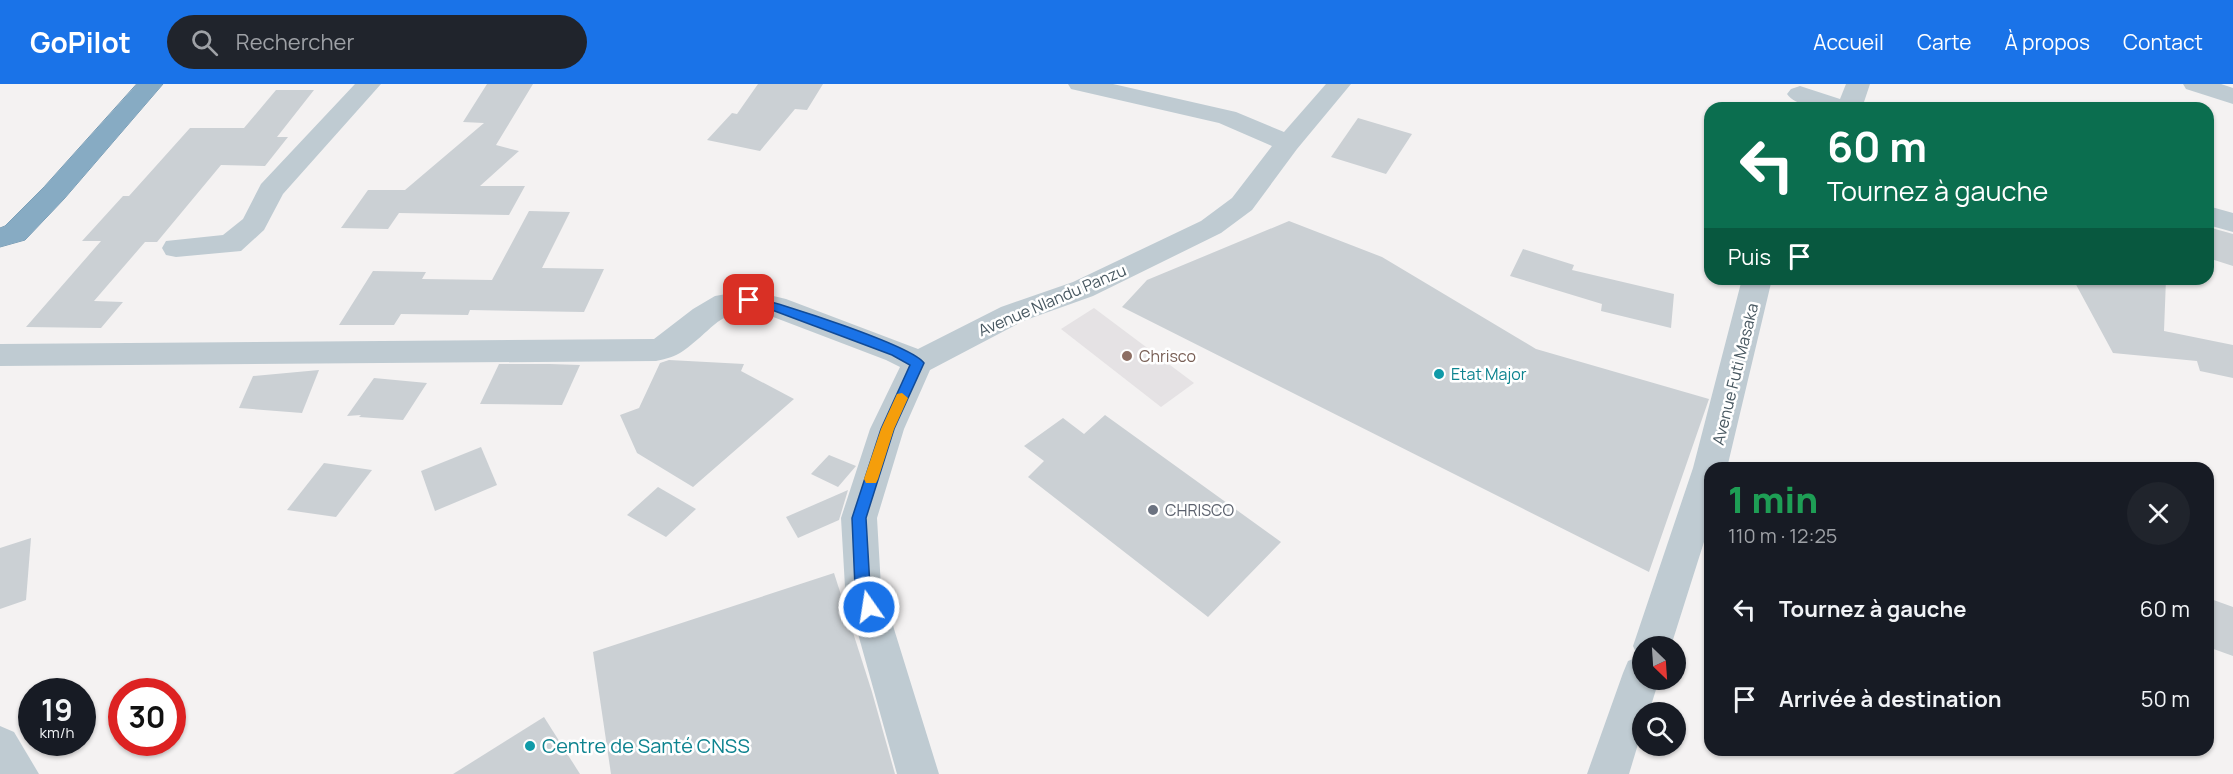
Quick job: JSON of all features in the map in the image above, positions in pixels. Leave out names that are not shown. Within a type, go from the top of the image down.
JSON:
[{"type":"highway","points":[[5,240],[54,193],[151,84]]},
{"type":"street","points":[[176,248],[231,244],[254,224],[272,190],[369,84]]},
{"type":"street","points":[[1080,84],[1227,117],[1288,143],[1339,84]]},
{"type":"street","points":[[1851,102],[1858,84]]},
{"type":"street","points":[[2195,84],[2233,96]]},
{"type":"street","points":[[1794,95],[1820,102]]},
{"type":"street","name":"Avenue Nlandu Panzu","points":[[918,363],[1012,314],[1083,289],[1211,227],[1242,204],[1288,143]]},
{"type":"street","points":[[2214,217],[2233,223]]},
{"type":"street","name":"Avenue Futi Masaka","points":[[1711,462],[1756,285]]},
{"type":"street","points":[[0,355],[656,350],[670,345],[704,316],[726,303],[749,300],[775,306],[897,352],[918,363],[887,429],[859,518],[863,587],[918,774]]},
{"type":"street","name":"Avenue Futi Masaka","points":[[1655,636],[1704,486]]},
{"type":"street","points":[[1608,774],[1636,690]]},
{"type":"street","points":[[0,745],[18,774]]},
{"type":"shaded area","name":"Chrisco","points":[[1094,308],[1194,383],[1161,407],[1061,329]]},
{"type":"building","points":[[487,84],[533,84],[496,145],[519,151],[480,186],[525,186],[509,215],[399,213],[388,229],[341,228],[368,190],[405,190],[484,123],[463,122]]},
{"type":"building","points":[[758,84],[823,84],[807,110],[795,109],[760,151],[707,140],[732,113],[737,114]]},
{"type":"building","points":[[276,90],[314,90],[277,137],[288,137],[265,166],[221,165],[157,242],[145,242],[94,301],[123,302],[101,328],[26,327],[101,241],[82,241],[123,196],[129,196],[190,128],[244,128]]},
{"type":"building","points":[[1358,118],[1412,134],[1386,174],[1331,157]]},
{"type":"building","points":[[529,211],[570,212],[542,268],[604,269],[584,312],[470,310],[468,315],[401,314],[394,325],[339,325],[373,271],[426,272],[422,279],[492,280]]},
{"type":"building","name":"Etat Major","points":[[1289,221],[1382,257],[1536,349],[1709,399],[1649,572],[1122,307],[1147,280]]},
{"type":"building","points":[[2214,229],[2233,234],[2233,266],[2214,260]]},
{"type":"building","points":[[1523,249],[1574,265],[1572,270],[1674,294],[1671,328],[1601,311],[1602,304],[1510,276]]},
{"type":"building","points":[[2076,285],[2166,285],[2164,331],[2233,345],[2233,378],[2200,371],[2197,361],[2113,353]]},
{"type":"building","points":[[669,360],[744,364],[741,371],[794,399],[693,487],[637,453],[620,415],[639,408],[660,363]]},
{"type":"building","points":[[499,364],[580,365],[562,405],[480,404]]},
{"type":"building","points":[[319,370],[302,413],[239,408],[253,376]]},
{"type":"building","points":[[374,378],[427,383],[403,420],[359,417],[361,415],[347,416]]},
{"type":"building","name":"CHRISCO","points":[[1105,415],[1281,542],[1208,617],[1028,477],[1044,461],[1024,446],[1063,418],[1084,434]]},
{"type":"building","points":[[481,447],[497,485],[435,511],[421,471]]},
{"type":"building","points":[[829,455],[856,466],[838,487],[811,474]]},
{"type":"building","points":[[324,463],[372,470],[336,517],[287,510]]},
{"type":"building","points":[[658,487],[696,509],[666,537],[627,515]]},
{"type":"building","points":[[848,490],[839,520],[798,538],[786,517]]},
{"type":"building","points":[[31,538],[26,600],[0,609],[0,548]]},
{"type":"building","points":[[834,573],[872,692],[895,774],[611,774],[593,652]]},
{"type":"building","points":[[2214,600],[2233,607],[2233,656],[2214,649]]},
{"type":"building","name":"Centre de Santé CNSS","points":[[544,717],[580,774],[453,774]]},
{"type":"slow traffic","points":[[871,479],[887,429],[902,398]]},
{"type":"place","name":"Chrisco","points":[[1127,356]]},
{"type":"place","name":"Etat Major","points":[[1439,374]]},
{"type":"place","name":"CHRISCO","points":[[1153,510]]},
{"type":"place","name":"Centre de Santé CNSS","points":[[530,746]]},
{"type":"route","points":[[749,300],[775,306],[897,352],[918,363],[887,429],[859,518],[863,587],[869,607]]}]
